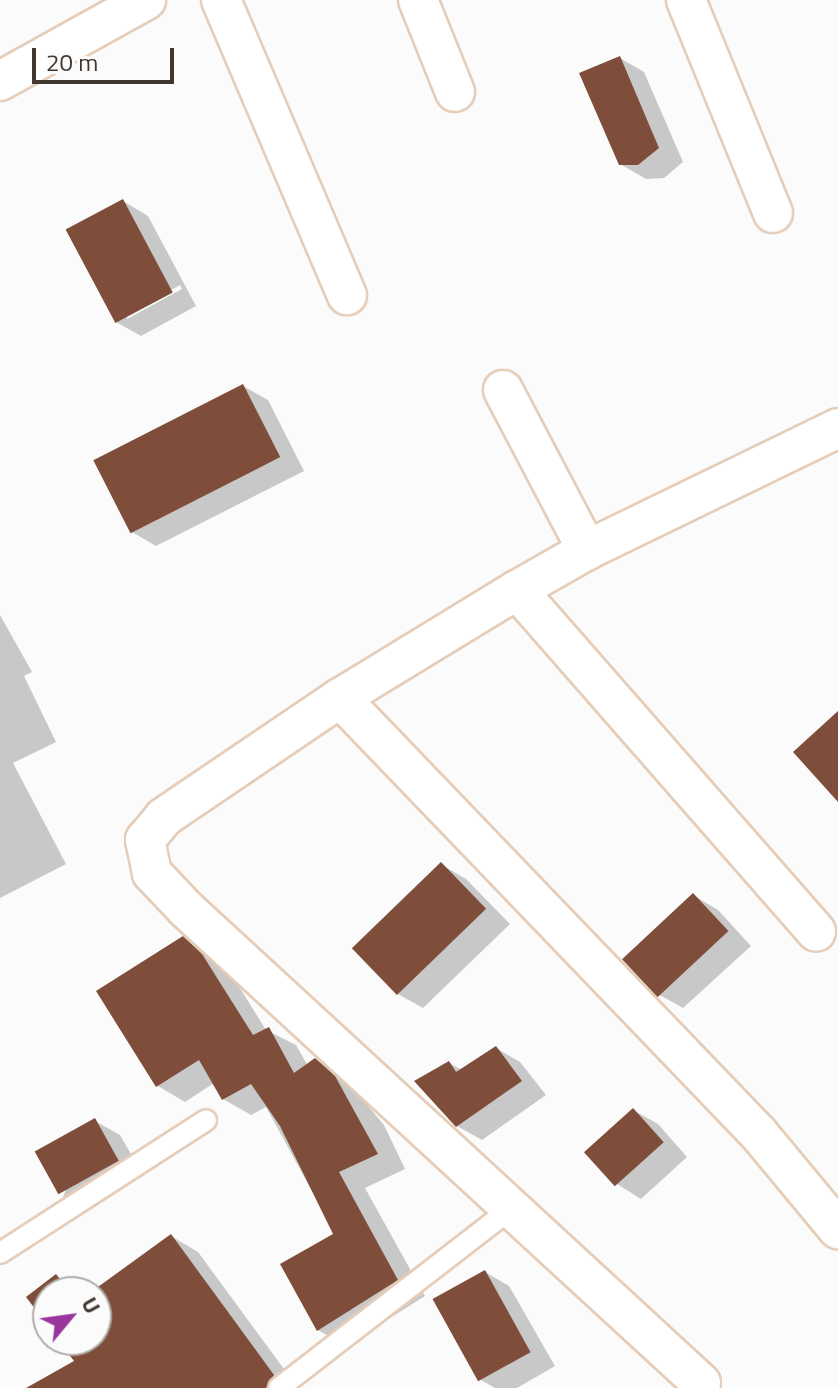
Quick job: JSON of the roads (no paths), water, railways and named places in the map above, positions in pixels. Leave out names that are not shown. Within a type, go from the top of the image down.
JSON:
[{"type":"street","points":[[0,81],[146,0]]},
{"type":"street","points":[[221,0],[347,295]]},
{"type":"street","points":[[418,0],[455,92]]},
{"type":"street","points":[[686,0],[773,213]]},
{"type":"street","points":[[503,390],[587,550]]},
{"type":"street","points":[[701,1383],[186,909],[145,859],[145,840],[164,817],[340,698],[517,590],[587,550],[838,428]]},
{"type":"street","points":[[517,590],[816,932]]},
{"type":"street","points":[[340,698],[759,1134],[838,1229]]},
{"type":"lane","points":[[0,1253],[206,1120]]},
{"type":"lane","points":[[279,1388],[511,1209]]}]
